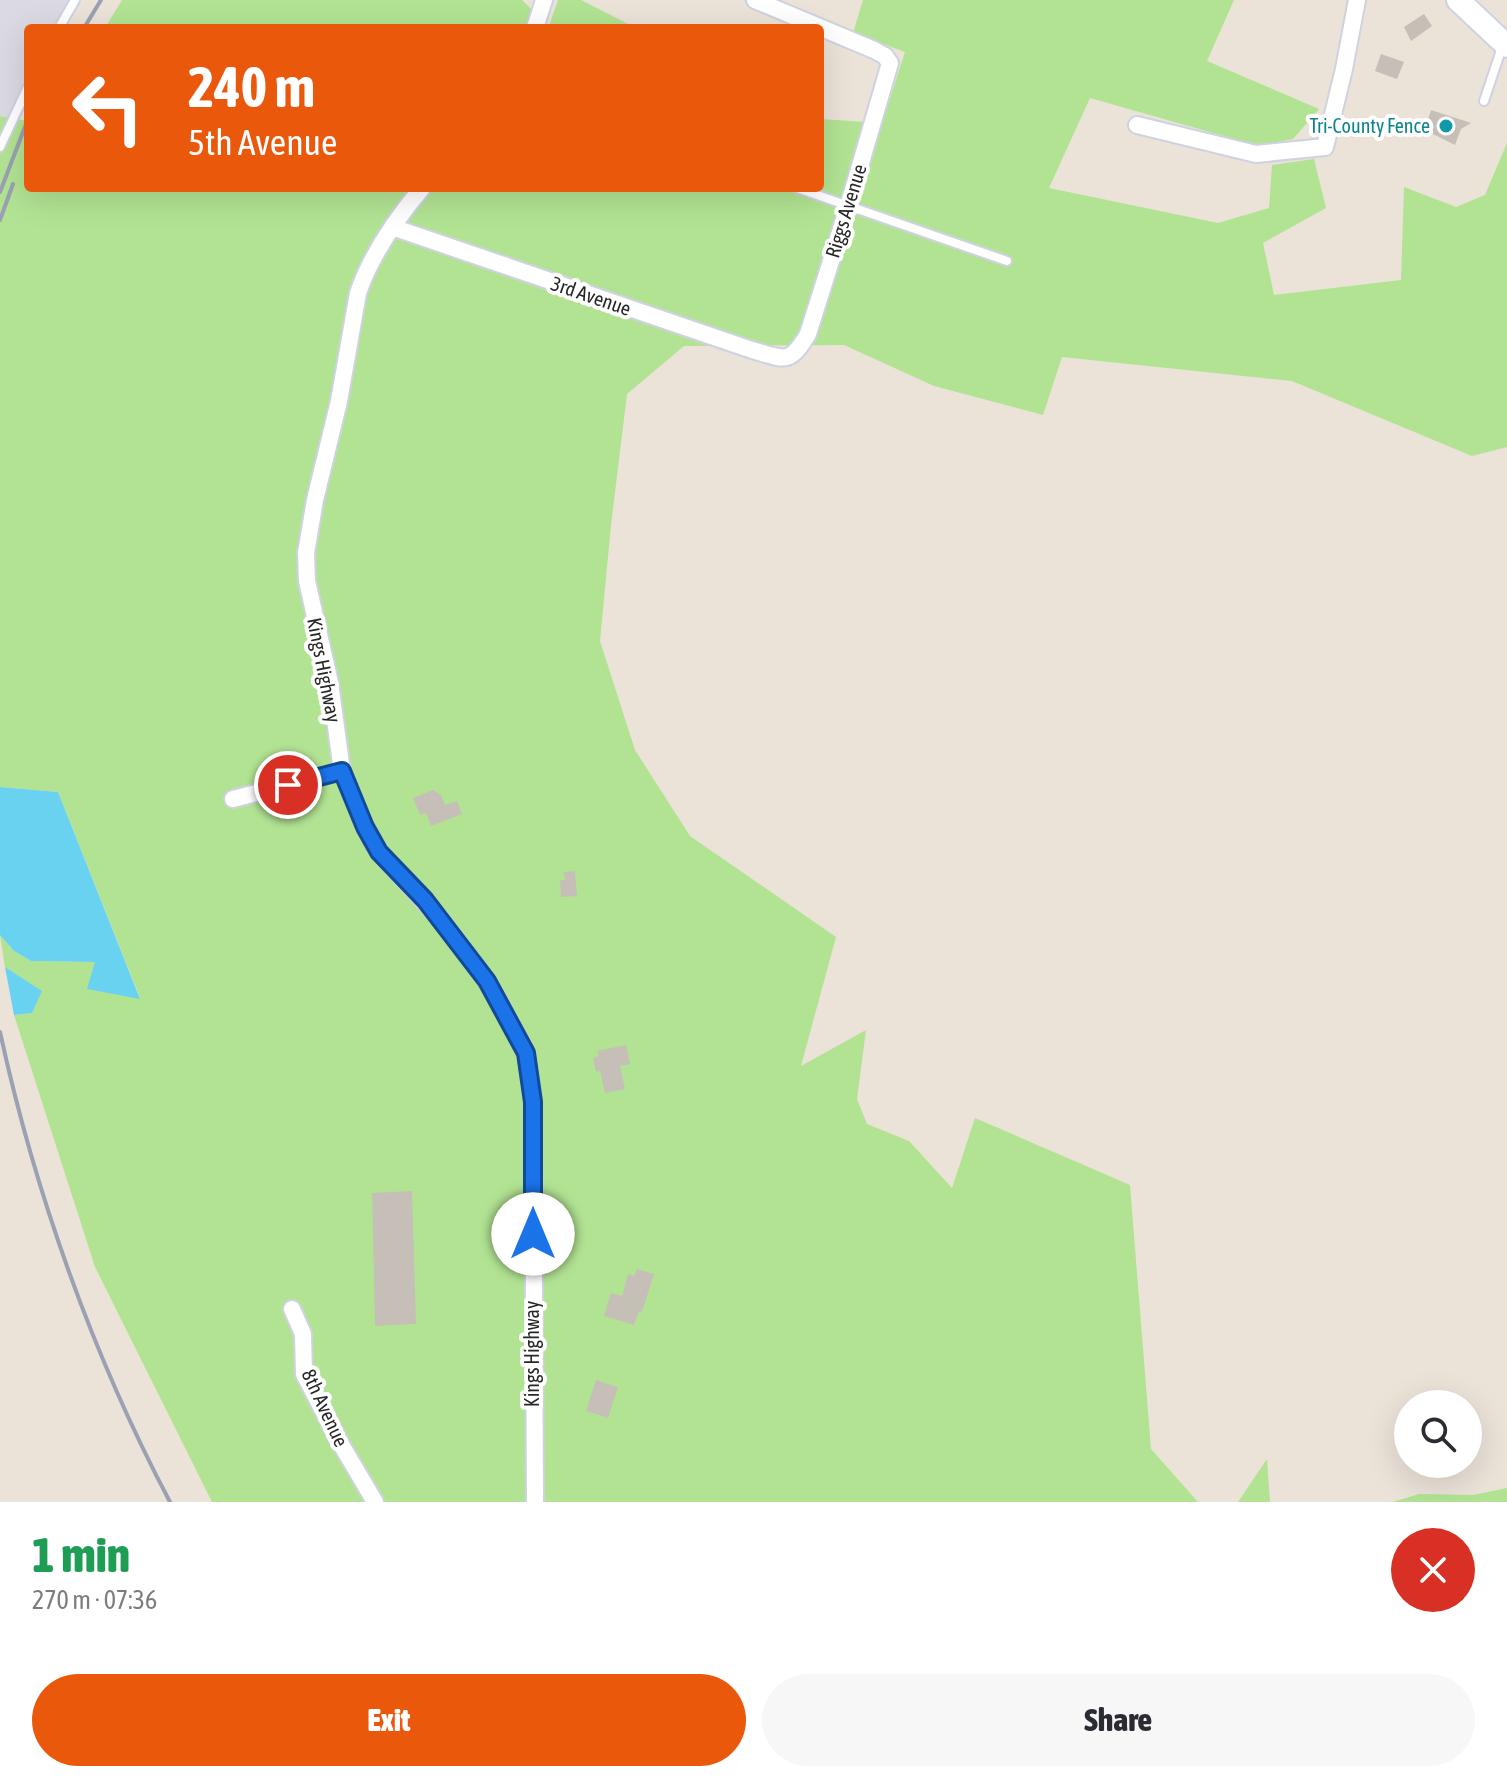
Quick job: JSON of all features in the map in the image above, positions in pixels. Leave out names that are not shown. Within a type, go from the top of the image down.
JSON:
[{"type":"main road","points":[[1458,0],[1505,45]]},
{"type":"street","points":[[536,24],[544,0]]},
{"type":"street","name":"Riggs Avenue","points":[[755,0],[812,24]]},
{"type":"street","points":[[1137,125],[1256,154],[1325,147],[1357,0]]},
{"type":"street","name":"Riggs Avenue","points":[[791,356],[797,353],[808,334],[889,71],[889,61],[885,56],[824,29]]},
{"type":"street","name":"Kings Highway","points":[[419,192],[392,227],[363,277],[358,293],[339,401],[315,500],[306,553],[307,581],[330,683],[342,771],[365,827],[379,852],[425,900],[487,981],[526,1053],[533,1102],[535,1502]]},
{"type":"street","name":"3rd Avenue","points":[[392,227],[689,330],[783,359],[791,356]]},
{"type":"street","points":[[233,799],[342,771]]},
{"type":"street","name":"8th Avenue","points":[[292,1309],[303,1334],[304,1374],[375,1502]]},
{"type":"lane","points":[[61,24],[75,0]]},
{"type":"lane","points":[[1484,101],[1505,45]]},
{"type":"lane","points":[[0,147],[24,96]]},
{"type":"lane","points":[[810,192],[1007,261]]},
{"type":"shaded area","points":[[0,0],[78,0],[64,24],[24,24],[24,92],[9,117],[0,116]]},
{"type":"green space","points":[[122,0],[522,0],[547,24],[107,24]]},
{"type":"green space","points":[[558,0],[581,0],[628,24],[550,24]]},
{"type":"green space","points":[[863,0],[1234,0],[1207,61],[1319,109],[1293,139],[1259,146],[1090,98],[1049,188],[1218,223],[1269,208],[1272,165],[1314,159],[1326,208],[1263,243],[1274,295],[1401,280],[1404,187],[1456,207],[1485,195],[1507,143],[1507,447],[1472,456],[1292,381],[1062,357],[1043,415],[934,386],[844,345],[684,346],[627,394],[600,641],[635,750],[690,836],[836,937],[801,1066],[866,1030],[857,1099],[867,1124],[909,1141],[952,1188],[975,1118],[1130,1185],[1151,1449],[1198,1502],[212,1502],[95,1267],[14,1015],[32,1013],[41,991],[5,967],[0,935],[14,951],[31,961],[96,962],[88,989],[140,998],[58,792],[0,787],[0,116],[24,120],[24,192],[824,192],[824,119],[882,123],[905,52],[853,33]]},
{"type":"green space","points":[[1267,1459],[1270,1502],[1238,1502]]},
{"type":"green space","points":[[1507,1488],[1507,1502],[1393,1502],[1419,1494],[1473,1495]]},
{"type":"water","points":[[0,787],[58,792],[140,999],[87,989],[95,962],[31,961],[14,951],[0,935]]},
{"type":"water","points":[[5,967],[42,991],[32,1013],[14,1015]]},
{"type":"building","points":[[1424,14],[1432,26],[1411,41],[1404,27]]},
{"type":"building","points":[[1381,54],[1404,62],[1397,79],[1375,71]]},
{"type":"building","name":"Tri-County Fence","points":[[1431,110],[1471,123],[1461,129],[1455,145],[1425,130]]},
{"type":"building","points":[[433,790],[441,795],[445,805],[457,801],[462,814],[431,826],[426,813],[420,815],[413,798]]},
{"type":"building","points":[[575,871],[577,896],[561,897],[560,880],[565,880],[564,872]]},
{"type":"building","points":[[626,1045],[630,1064],[620,1066],[625,1089],[605,1093],[600,1071],[596,1072],[593,1058],[599,1056],[597,1051]]},
{"type":"building","points":[[412,1191],[416,1324],[375,1326],[372,1193]]},
{"type":"building","points":[[637,1269],[654,1274],[642,1312],[639,1311],[634,1325],[604,1316],[611,1293],[622,1296],[628,1274],[634,1276]]},
{"type":"building","points":[[596,1380],[618,1387],[608,1418],[586,1411]]},
{"type":"railway","points":[[86,24],[101,0]]},
{"type":"railway","points":[[0,192],[24,129]]},
{"type":"railway","points":[[0,220],[13,184]]},
{"type":"railway","points":[[0,1032],[30,1153],[69,1273],[116,1390],[170,1502]]},
{"type":"place","name":"Tri-County Fence","points":[[1446,126]]},
{"type":"route","points":[[288,785],[342,771],[379,852],[425,900],[472,960],[517,1033],[526,1053],[533,1102],[533,1234]]}]
